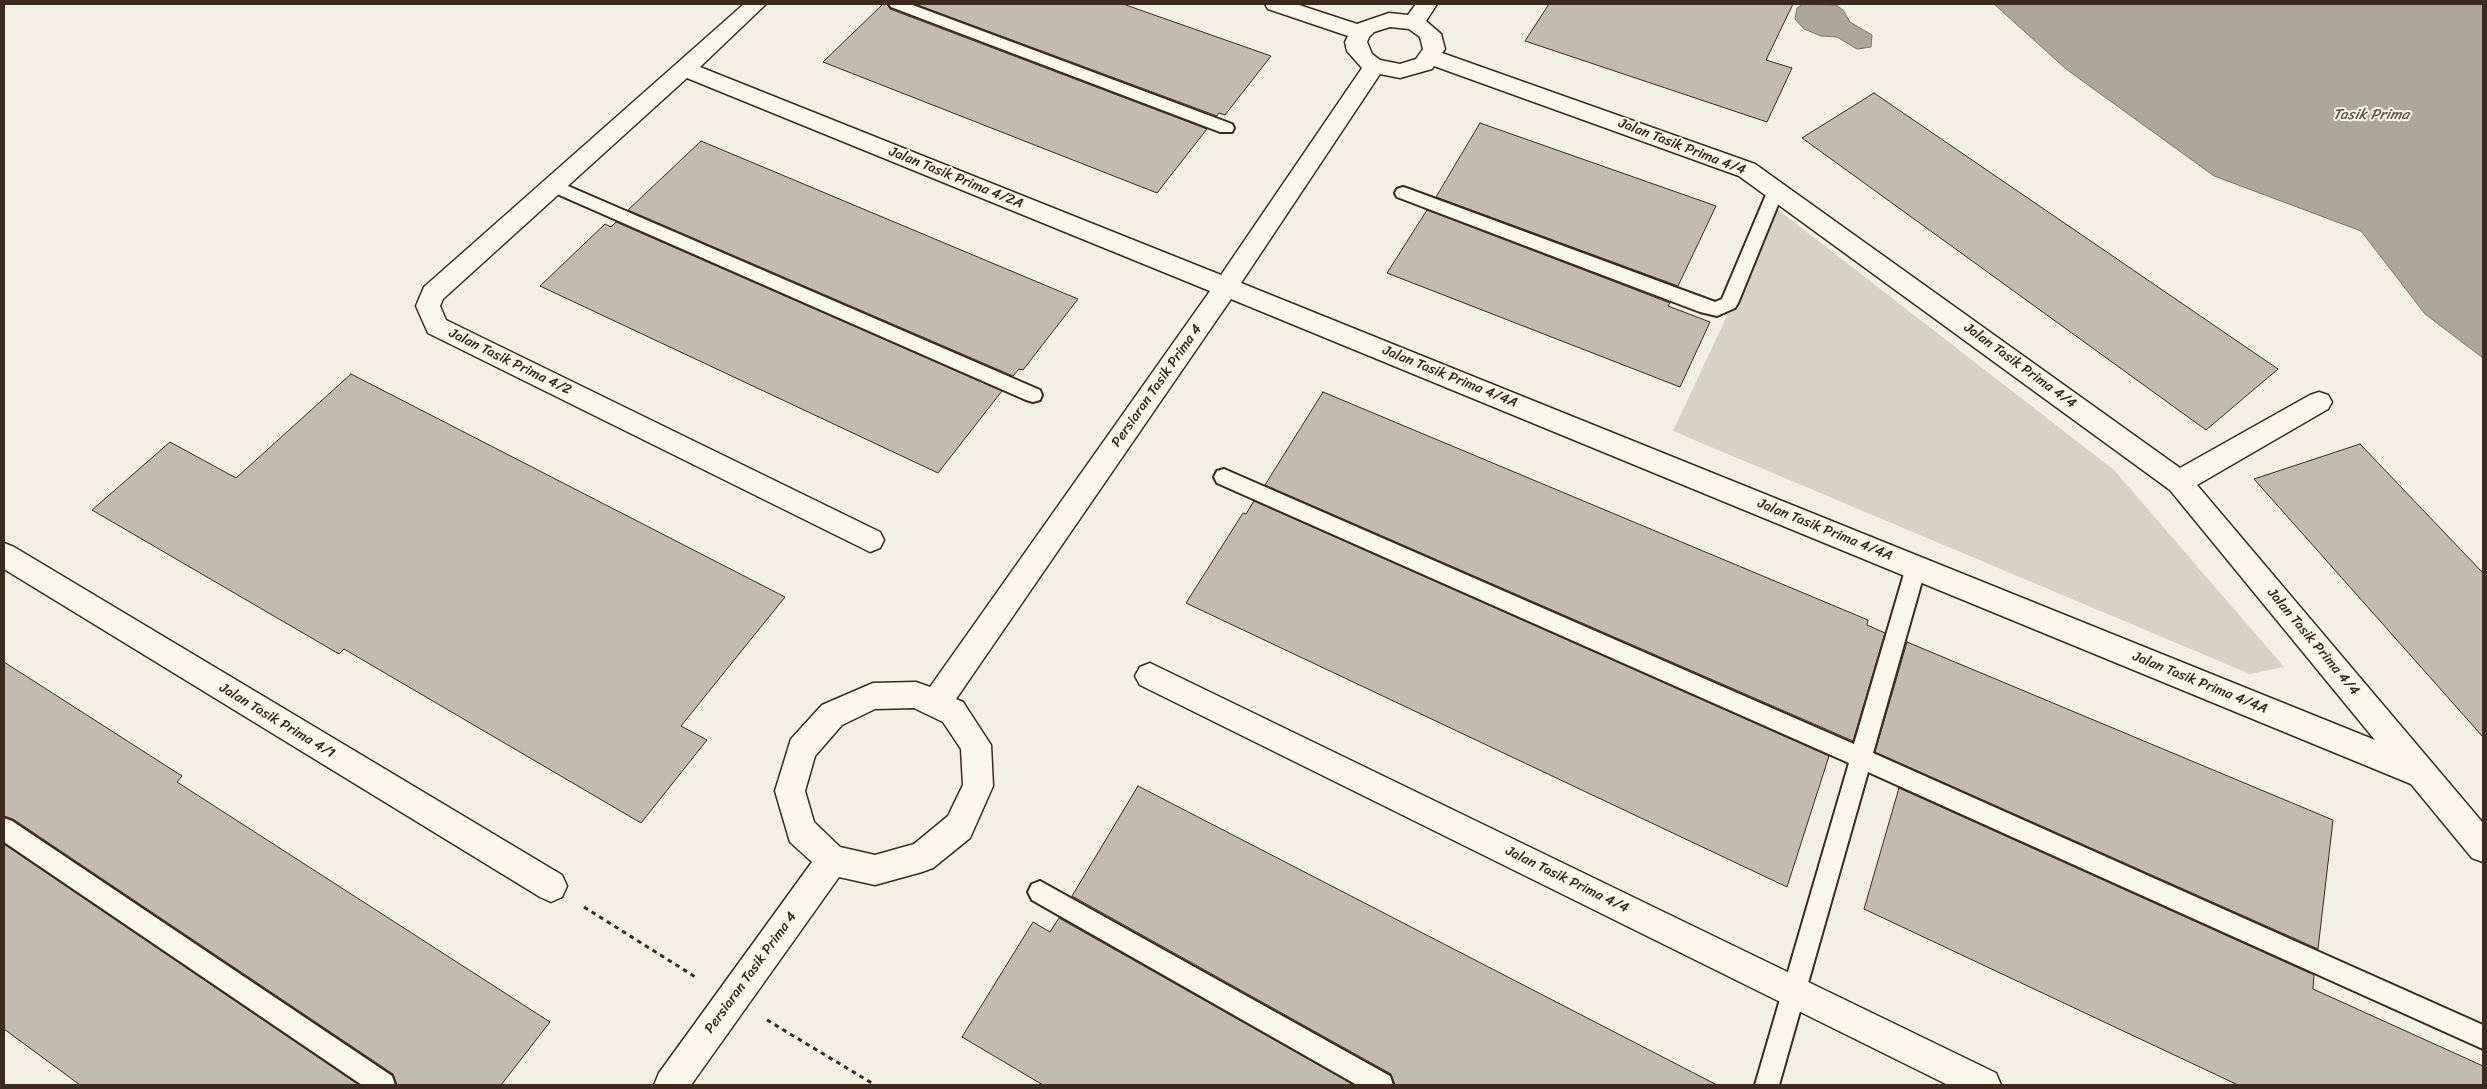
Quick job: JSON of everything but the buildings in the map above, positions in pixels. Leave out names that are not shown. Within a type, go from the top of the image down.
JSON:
[{"type":"street","name":"Jalan Tasik Prima 4/2","points":[[756,4],[433,294],[428,306],[436,326],[870,540]]},
{"type":"street","points":[[1275,4],[1360,33]]},
{"type":"street","points":[[1414,23],[1427,4]]},
{"type":"street","points":[[1401,20],[1414,23],[1430,34],[1434,49],[1431,57],[1419,66],[1400,71],[1374,66],[1364,59],[1358,51],[1356,42],[1360,33],[1367,26],[1383,21],[1401,20]]},
{"type":"street","name":"Jalan Tasik Prima 4/4","points":[[1431,57],[1747,170],[2179,482],[2483,847]]},
{"type":"street","name":"Persiaran Tasik Prima 4","points":[[935,704],[1226,286],[1374,66]]},
{"type":"street","name":"Jalan Tasik Prima 4/2A","points":[[685,69],[1226,286]]},
{"type":"street","name":"Jalan Tasik Prima 4/4A","points":[[1226,286],[2423,774]]},
{"type":"street","points":[[2179,482],[2319,402]]},
{"type":"street","name":"Jalan Tasik Prima 4/1","points":[[4,555],[551,886]]},
{"type":"street","name":"Jalan Tasik Prima 4/4","points":[[1150,676],[1984,1085]]},
{"type":"street","points":[[916,694],[935,704],[953,712],[976,745],[978,786],[959,827],[922,857],[876,870],[832,860],[801,831],[790,791],[802,749],[832,716],[873,696],[916,694]]},
{"type":"street","name":"Persiaran Tasik Prima 4","points":[[671,1085],[832,860]]},
{"type":"lane","points":[[896,4],[1226,128]]},
{"type":"lane","points":[[554,186],[1033,395]]},
{"type":"lane","points":[[1403,193],[1706,307],[1717,309],[1729,302],[1776,190]]},
{"type":"lane","points":[[1224,477],[1861,758],[2483,1037]]},
{"type":"lane","points":[[1767,1085],[1916,567]]},
{"type":"lane","points":[[4,829],[383,1085]]},
{"type":"lane","points":[[1040,892],[1381,1085]]},
{"type":"shaded area","points":[[1777,209],[2114,470],[2284,667],[2250,674],[1673,431]]},
{"type":"water","points":[[1803,4],[1836,5],[1843,10],[1850,22],[1872,35],[1871,47],[1857,49],[1837,37],[1821,36],[1804,29],[1795,19],[1797,8]]},
{"type":"water","name":"Tasik Prima","points":[[1994,4],[2483,4],[2483,358],[2425,314],[2361,231],[2214,176],[2066,69]]}]
